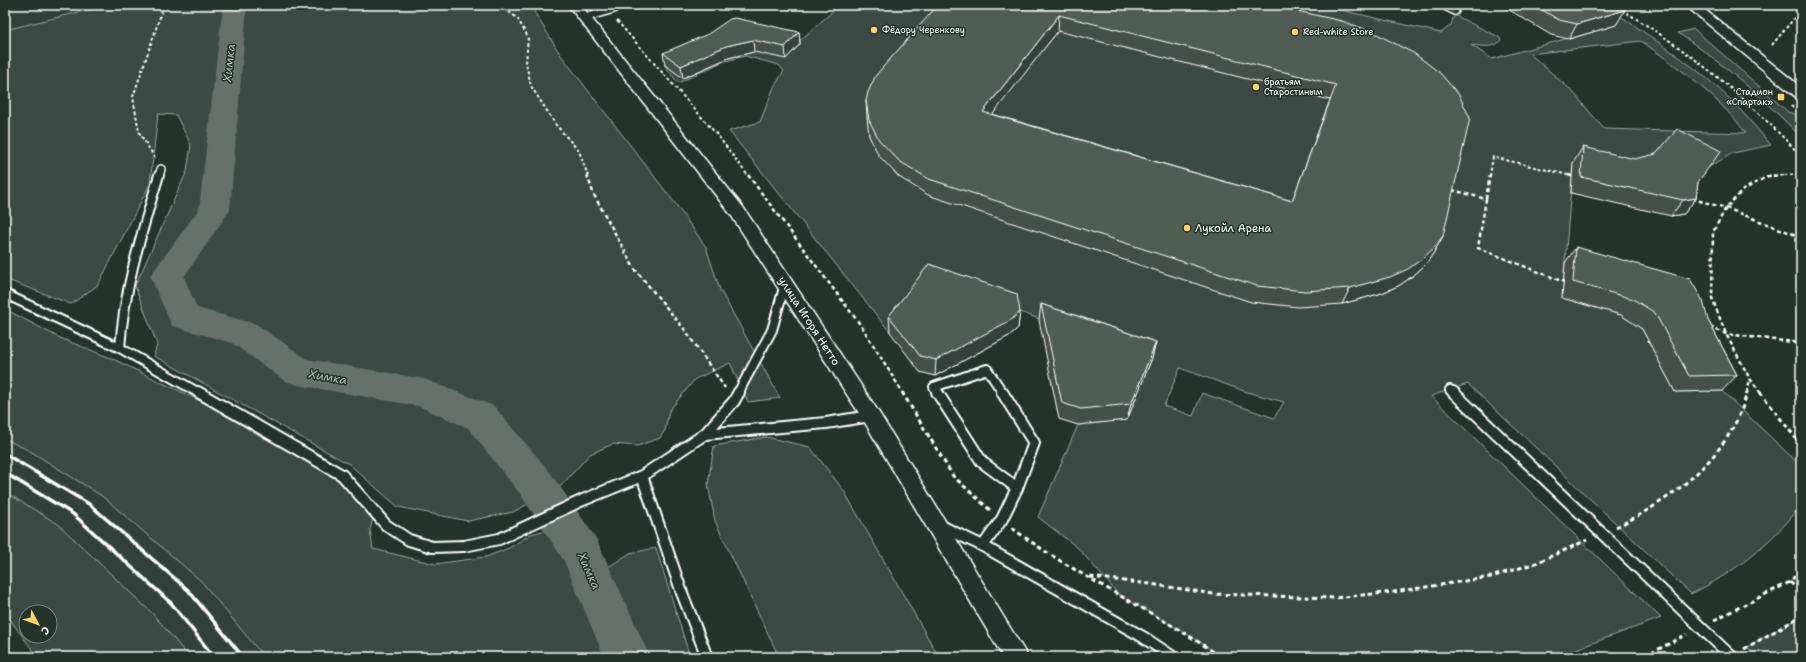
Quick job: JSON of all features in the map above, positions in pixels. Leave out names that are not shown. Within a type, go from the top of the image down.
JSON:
[{"type":"street","points":[[1691,5],[1798,91]]},
{"type":"street","name":"улица Игоря Нетто","points":[[578,11],[737,211],[871,416],[1016,657]]},
{"type":"lane","points":[[1443,5],[1455,11]]},
{"type":"lane","points":[[578,11],[611,10]]},
{"type":"lane","points":[[120,348],[120,331],[127,286],[161,169]]},
{"type":"lane","points":[[5,294],[120,348],[342,475],[386,525],[409,540],[432,547],[464,546],[499,539],[583,500],[642,476],[705,434],[734,401],[772,330],[785,284]]},
{"type":"lane","points":[[983,546],[1002,519],[1017,488],[1034,443],[987,369],[934,387],[982,462],[1017,488]]},
{"type":"lane","points":[[1450,390],[1732,657]]},
{"type":"lane","points":[[705,434],[826,423],[871,416]]},
{"type":"lane","points":[[642,476],[682,593],[708,657]]},
{"type":"lane","points":[[936,524],[983,546],[1143,637],[1173,657]]},
{"type":"path","points":[[161,169],[139,132],[133,97],[164,5]]},
{"type":"path","points":[[500,5],[517,18],[528,37],[526,63],[531,86],[556,125],[580,151],[594,195],[634,268],[685,330],[734,401]]},
{"type":"path","points":[[1621,9],[1666,36],[1702,65],[1739,96],[1801,156]]},
{"type":"path","points":[[611,10],[719,137],[862,327],[953,476],[1028,541],[1197,640],[1221,657]]},
{"type":"path","points":[[1772,45],[1801,10]]},
{"type":"path","points":[[1564,282],[1478,248],[1493,158],[1572,176]]},
{"type":"path","points":[[1801,174],[1768,176],[1744,190],[1726,208],[1713,232],[1712,258],[1712,298],[1726,334],[1750,379],[1801,445]]},
{"type":"path","points":[[1449,189],[1486,199]]},
{"type":"path","points":[[1686,198],[1726,208],[1801,237]]},
{"type":"path","points":[[1704,324],[1726,334],[1801,343]]},
{"type":"path","points":[[1088,577],[1150,584],[1213,594],[1333,598],[1394,592],[1491,577],[1536,564],[1625,523],[1664,500],[1693,474],[1715,451],[1735,424],[1747,397],[1750,379]]},
{"type":"path","points":[[1713,621],[1790,582],[1801,569]]},
{"type":"path","points":[[1790,582],[1801,592]]},
{"type":"path","points":[[1747,647],[1801,616]]},
{"type":"path","points":[[1644,657],[1681,638]]},
{"type":"shaded area","points":[[5,5],[108,5],[5,30]]},
{"type":"shaded area","points":[[108,5],[530,5],[560,54],[674,202],[706,247],[720,290],[780,398],[748,402],[730,363],[695,379],[669,411],[665,430],[660,438],[637,446],[613,444],[590,454],[560,487],[513,512],[468,521],[398,507],[349,464],[154,356],[157,344],[135,286],[187,171],[191,145],[176,115],[158,114],[150,184],[98,285],[71,304],[5,279],[5,30]]},
{"type":"shaded area","points":[[840,5],[1319,5],[1441,33],[1451,25],[1454,15],[1499,37],[1501,40],[1499,43],[1492,46],[1471,45],[1492,59],[1609,27],[1619,15],[1678,56],[1707,79],[1734,103],[1771,145],[1733,153],[1709,167],[1666,145],[1645,170],[1573,163],[1562,298],[1621,315],[1642,329],[1675,392],[1722,391],[1801,466],[1801,506],[1777,533],[1737,567],[1691,594],[1468,384],[1431,396],[1661,618],[1554,657],[1221,657],[1197,640],[1119,595],[1078,548],[1038,517],[1078,425],[1127,420],[1047,322],[1015,310],[890,332],[729,131],[760,122],[774,87],[784,71],[779,65],[745,56],[722,62],[678,83],[664,65],[704,46],[798,42]],"holes":[[[1641,41],[1710,94],[1735,119],[1746,133],[1604,129],[1572,91],[1530,54]],[[1180,368],[1247,392],[1284,402],[1274,418],[1202,393],[1193,416],[1164,406]]]},
{"type":"shaded area","points":[[1694,29],[1788,112],[1801,116],[1801,137],[1742,82],[1678,33]]},
{"type":"shaded area","points":[[5,309],[60,338],[111,358],[285,442],[335,477],[374,513],[370,530],[373,549],[435,564],[486,557],[509,548],[531,534],[558,527],[583,528],[589,535],[590,546],[596,566],[607,568],[630,553],[656,548],[690,657],[264,657],[201,581],[102,496],[30,451],[5,439]]},
{"type":"shaded area","points":[[766,437],[810,447],[844,491],[939,657],[779,657],[715,521],[708,484],[714,446]]},
{"type":"shaded area","points":[[5,439],[30,451],[102,496],[201,581],[264,657],[189,657],[153,614],[58,524],[5,492]]},
{"type":"shaded area","points":[[5,492],[58,524],[153,614],[189,657],[38,657],[28,644],[58,644],[58,604],[18,604],[18,630],[5,613]]},
{"type":"shaded area","points":[[1801,616],[1801,657],[1758,657],[1747,647]]},
{"type":"building","points":[[938,5],[1270,5],[1342,21],[1373,32],[1415,54],[1440,73],[1459,95],[1470,118],[1443,236],[1434,248],[1408,269],[1390,277],[1350,288],[1305,291],[1257,286],[929,179],[899,161],[879,140],[869,120],[866,101],[868,92],[876,75]],"holes":[[[1059,15],[1336,85],[1292,201],[983,112]]]},
{"type":"building","points":[[1534,5],[1616,5],[1625,10],[1577,24],[1559,20]]},
{"type":"building","points":[[735,18],[799,32],[785,47],[753,40],[726,46],[681,66],[663,53],[708,34],[730,19]]},
{"type":"building","points":[[1677,129],[1721,151],[1698,182],[1696,198],[1683,200],[1581,177],[1583,147],[1635,159],[1656,154]]},
{"type":"building","points":[[1576,247],[1690,279],[1703,301],[1708,320],[1737,375],[1689,376],[1655,313],[1633,299],[1573,282]]},
{"type":"building","points":[[929,264],[1017,294],[1020,312],[1011,320],[936,360],[920,356],[889,316]]},
{"type":"building","points":[[1041,304],[1156,342],[1131,404],[1081,409],[1062,403]]},
{"type":"waterway","name":"Химка","points":[[235,5],[214,210],[167,276],[184,317],[244,333],[298,371],[424,393],[481,417],[535,483],[581,551],[627,657]]},
{"type":"railway","points":[[5,454],[89,504],[188,590],[243,657]]},
{"type":"railway","points":[[5,473],[73,514],[171,603],[214,657]]},
{"type":"place","name":"Фёдору Черенкову","points":[[874,30]]},
{"type":"place","name":"Red-white Store","points":[[1295,32]]},
{"type":"place","name":"братьям Старостиным","points":[[1256,87]]},
{"type":"place","name":"Стадион «Спартак»","points":[[1781,97]]},
{"type":"place","name":"Лукойл Арена","points":[[1187,228]]}]
